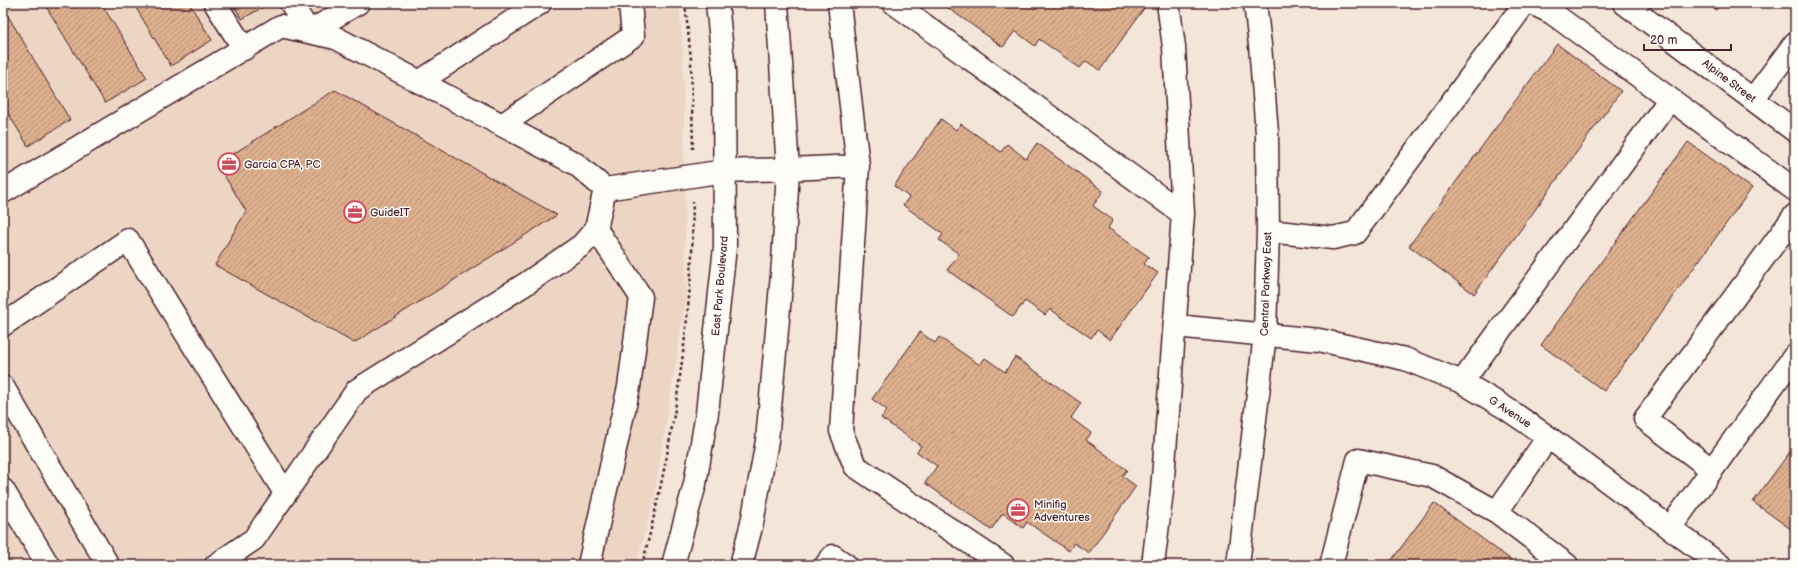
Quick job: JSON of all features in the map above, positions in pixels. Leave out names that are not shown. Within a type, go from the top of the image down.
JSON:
[{"type":"street","points":[[215,3],[244,48]]},
{"type":"street","points":[[291,3],[309,32]]},
{"type":"street","points":[[309,32],[358,3]]},
{"type":"street","points":[[419,82],[540,3]]},
{"type":"street","points":[[502,125],[633,36],[630,3]]},
{"type":"street","name":"East Park Boulevard","points":[[673,565],[694,484],[707,413],[725,247],[724,71],[717,3]]},
{"type":"street","points":[[741,565],[752,523],[767,441],[783,263],[788,169],[777,3]]},
{"type":"street","points":[[839,3],[858,166],[842,431],[855,466],[1003,565]]},
{"type":"street","points":[[894,3],[1183,214]]},
{"type":"street","points":[[1153,565],[1162,491],[1183,214],[1174,47],[1168,3]]},
{"type":"street","name":"Central Parkway East","points":[[1238,565],[1265,334],[1268,231],[1267,133],[1255,3]]},
{"type":"street","points":[[1268,231],[1333,238],[1355,233],[1525,3]]},
{"type":"street","points":[[1532,3],[1552,12],[1795,190]]},
{"type":"street","name":"Alpine Street","points":[[1624,3],[1795,131]]},
{"type":"street","points":[[3,192],[281,26],[336,38],[576,164],[605,189],[725,170],[858,166]]},
{"type":"street","points":[[1753,100],[1795,43]]},
{"type":"street","points":[[1462,382],[1670,99]]},
{"type":"street","points":[[216,565],[254,539],[357,390],[527,283],[582,245],[596,228],[605,189]]},
{"type":"street","points":[[1712,469],[1645,419],[1795,215]]},
{"type":"street","points":[[589,565],[629,387],[641,297],[596,228]]},
{"type":"street","points":[[3,325],[128,240],[285,493]]},
{"type":"street","name":"G Avenue","points":[[1175,326],[1319,340],[1405,359],[1462,382],[1504,407],[1548,437],[1720,565]]},
{"type":"street","points":[[1670,528],[1795,355]]},
{"type":"street","points":[[3,387],[108,565]]},
{"type":"street","points":[[1497,512],[1548,437]]},
{"type":"street","points":[[1331,565],[1358,460],[1432,476],[1497,512],[1567,565]]},
{"type":"street","points":[[3,490],[48,565]]},
{"type":"street","points":[[826,565],[833,556],[846,565]]},
{"type":"path","points":[[642,565],[657,508],[667,458],[685,341],[691,271],[694,175],[691,59],[685,3]]},
{"type":"shaded area","points":[[3,3],[679,3],[683,50],[686,300],[653,503],[636,565],[3,565]]},
{"type":"building","points":[[44,3],[101,3],[147,78],[105,103]]},
{"type":"building","points":[[133,3],[189,3],[212,40],[171,66]]},
{"type":"building","points":[[232,3],[263,3],[265,6],[242,19]]},
{"type":"building","points":[[941,3],[1147,4],[1100,70],[1086,61],[1080,68],[1039,39],[1035,46],[1015,31],[1003,47]]},
{"type":"building","points":[[1705,3],[1721,3],[1716,10]]},
{"type":"building","points":[[5,11],[70,120],[28,146],[3,105],[3,12]]},
{"type":"building","points":[[1557,44],[1621,91],[1474,294],[1409,246]]},
{"type":"building","points":[[335,90],[557,215],[354,343],[215,265],[246,211],[217,164]]},
{"type":"building","points":[[941,119],[956,130],[961,124],[1001,152],[1007,144],[1026,159],[1037,143],[1103,191],[1093,206],[1113,220],[1108,228],[1149,257],[1144,264],[1158,273],[1110,340],[1097,330],[1091,338],[1050,309],[1045,315],[1025,301],[1013,317],[947,270],[959,254],[939,240],[943,234],[903,205],[909,197],[894,186]]},
{"type":"building","points":[[1688,142],[1752,188],[1604,391],[1541,345]]},
{"type":"building","points":[[920,332],[935,343],[939,337],[980,365],[985,358],[1005,372],[1015,357],[1081,403],[1071,418],[1091,433],[1086,440],[1127,470],[1122,476],[1136,486],[1089,553],[1074,543],[1069,551],[1027,522],[1023,528],[1003,513],[991,530],[925,483],[937,466],[917,452],[921,446],[881,418],[887,410],[872,399]]},
{"type":"building","points":[[1795,445],[1795,532],[1753,502]]},
{"type":"building","points":[[1434,503],[1518,565],[1388,565]]},
{"type":"place","name":"Garcia CPA, PC","points":[[229,164]]},
{"type":"place","name":"GuideIT","points":[[355,212]]},
{"type":"place","name":"Minifig Adventures","points":[[1018,510]]}]
